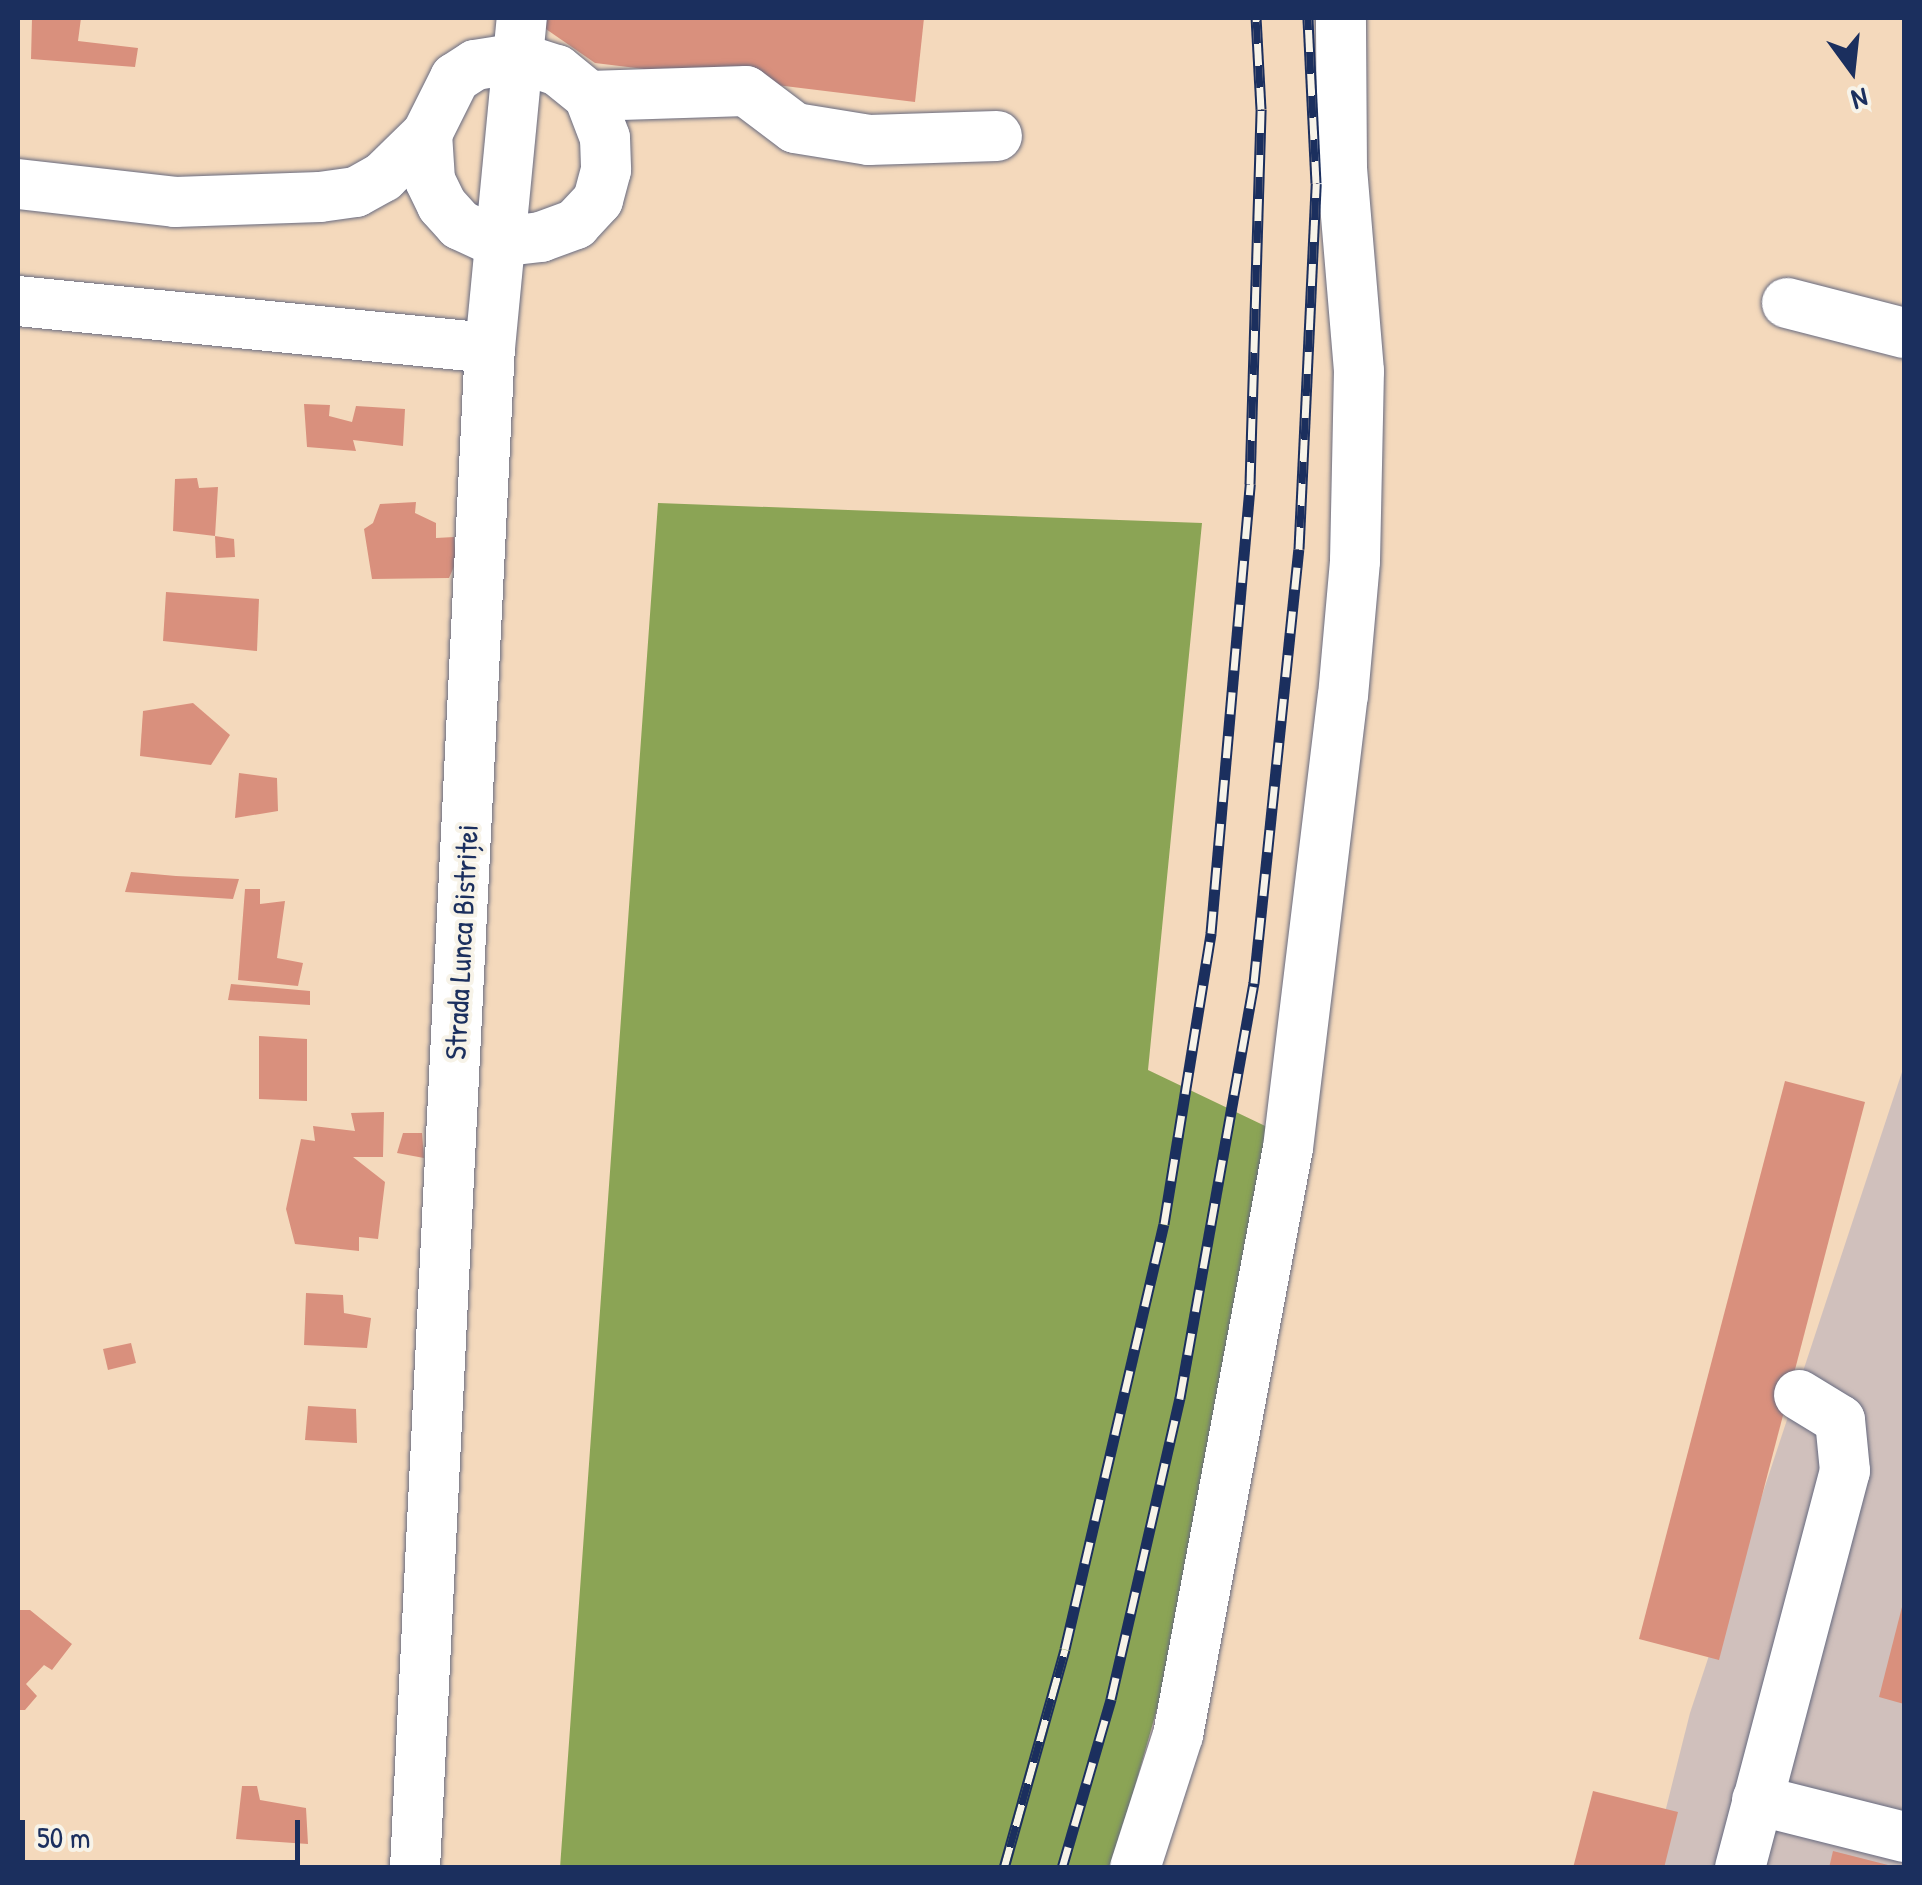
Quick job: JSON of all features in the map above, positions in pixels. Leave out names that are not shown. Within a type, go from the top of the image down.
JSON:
[{"type":"street","points":[[1135,1868],[1178,1735],[1288,1148],[1343,696],[1355,560],[1359,371],[1342,170],[1341,18]]},
{"type":"street","points":[[18,184],[175,202],[320,198],[356,192],[383,176],[427,134],[455,78],[520,38],[589,96],[605,138],[598,200],[576,224],[541,237],[497,242],[460,225],[442,206],[430,180],[427,134]]},
{"type":"street","name":"Strada Lunca Bistriței","points":[[415,1868],[490,348],[497,242],[520,38]]},
{"type":"street","points":[[589,96],[746,91],[795,128],[869,140],[997,136]]},
{"type":"street","points":[[18,302],[490,348]]},
{"type":"street","points":[[1787,303],[1904,334]]},
{"type":"street","points":[[1740,1868],[1845,1471],[1840,1420],[1800,1395]]},
{"type":"street","points":[[1757,1800],[1904,1837]]},
{"type":"shaded area","points":[[1904,1066],[1904,1867],[1651,1868],[1690,1713]]},
{"type":"green space","points":[[658,503],[1202,523],[1148,1070],[1282,1134],[1229,1456],[1112,1867],[560,1868]]},
{"type":"building","points":[[32,18],[81,18],[78,41],[138,48],[135,67],[31,59]]},
{"type":"building","points":[[543,18],[924,18],[915,102],[595,63],[543,27]]},
{"type":"building","points":[[304,404],[330,405],[329,416],[352,422],[356,406],[405,409],[403,446],[353,440],[356,451],[307,447]]},
{"type":"building","points":[[197,478],[199,488],[218,487],[215,536],[173,531],[175,479]]},
{"type":"building","points":[[416,502],[415,513],[436,523],[436,538],[454,537],[456,562],[449,578],[372,579],[364,529],[373,523],[380,504]]},
{"type":"building","points":[[215,536],[234,539],[235,557],[216,558]]},
{"type":"building","points":[[166,592],[259,599],[257,651],[163,641]]},
{"type":"building","points":[[193,703],[230,735],[211,765],[140,756],[143,711]]},
{"type":"building","points":[[239,773],[277,778],[278,811],[235,818]]},
{"type":"building","points":[[131,872],[239,879],[233,899],[125,892]]},
{"type":"building","points":[[245,889],[260,889],[260,904],[285,901],[277,958],[303,963],[298,986],[238,980]]},
{"type":"building","points":[[231,984],[310,991],[310,1005],[228,1000]]},
{"type":"building","points":[[259,1036],[307,1039],[307,1101],[259,1099]]},
{"type":"building","points":[[1785,1081],[1865,1102],[1719,1660],[1639,1639]]},
{"type":"building","points":[[384,1112],[383,1157],[353,1157],[385,1182],[378,1239],[359,1237],[359,1251],[295,1244],[286,1209],[301,1139],[315,1141],[313,1126],[355,1131],[351,1113]]},
{"type":"building","points":[[403,1133],[422,1133],[424,1158],[397,1153]]},
{"type":"building","points":[[306,1293],[343,1295],[344,1313],[371,1318],[367,1348],[304,1345]]},
{"type":"building","points":[[131,1343],[136,1363],[108,1370],[103,1349]]},
{"type":"building","points":[[308,1406],[356,1409],[357,1443],[305,1440]]},
{"type":"building","points":[[1904,1603],[1904,1704],[1879,1697]]},
{"type":"building","points":[[18,1610],[30,1610],[72,1644],[52,1670],[44,1665],[26,1684],[37,1696],[25,1710],[18,1710]]},
{"type":"building","points":[[242,1786],[257,1786],[260,1800],[306,1808],[308,1844],[236,1839]]},
{"type":"building","points":[[1593,1791],[1678,1812],[1664,1868],[1573,1868]]},
{"type":"building","points":[[1833,1851],[1892,1866],[1892,1868],[1829,1868]]},
{"type":"railway","points":[[1004,1868],[1065,1649],[1164,1224],[1211,933],[1250,484],[1261,109],[1256,18]]},
{"type":"railway","points":[[1062,1868],[1111,1699],[1180,1398],[1254,983],[1299,549],[1316,183],[1308,18]]}]
